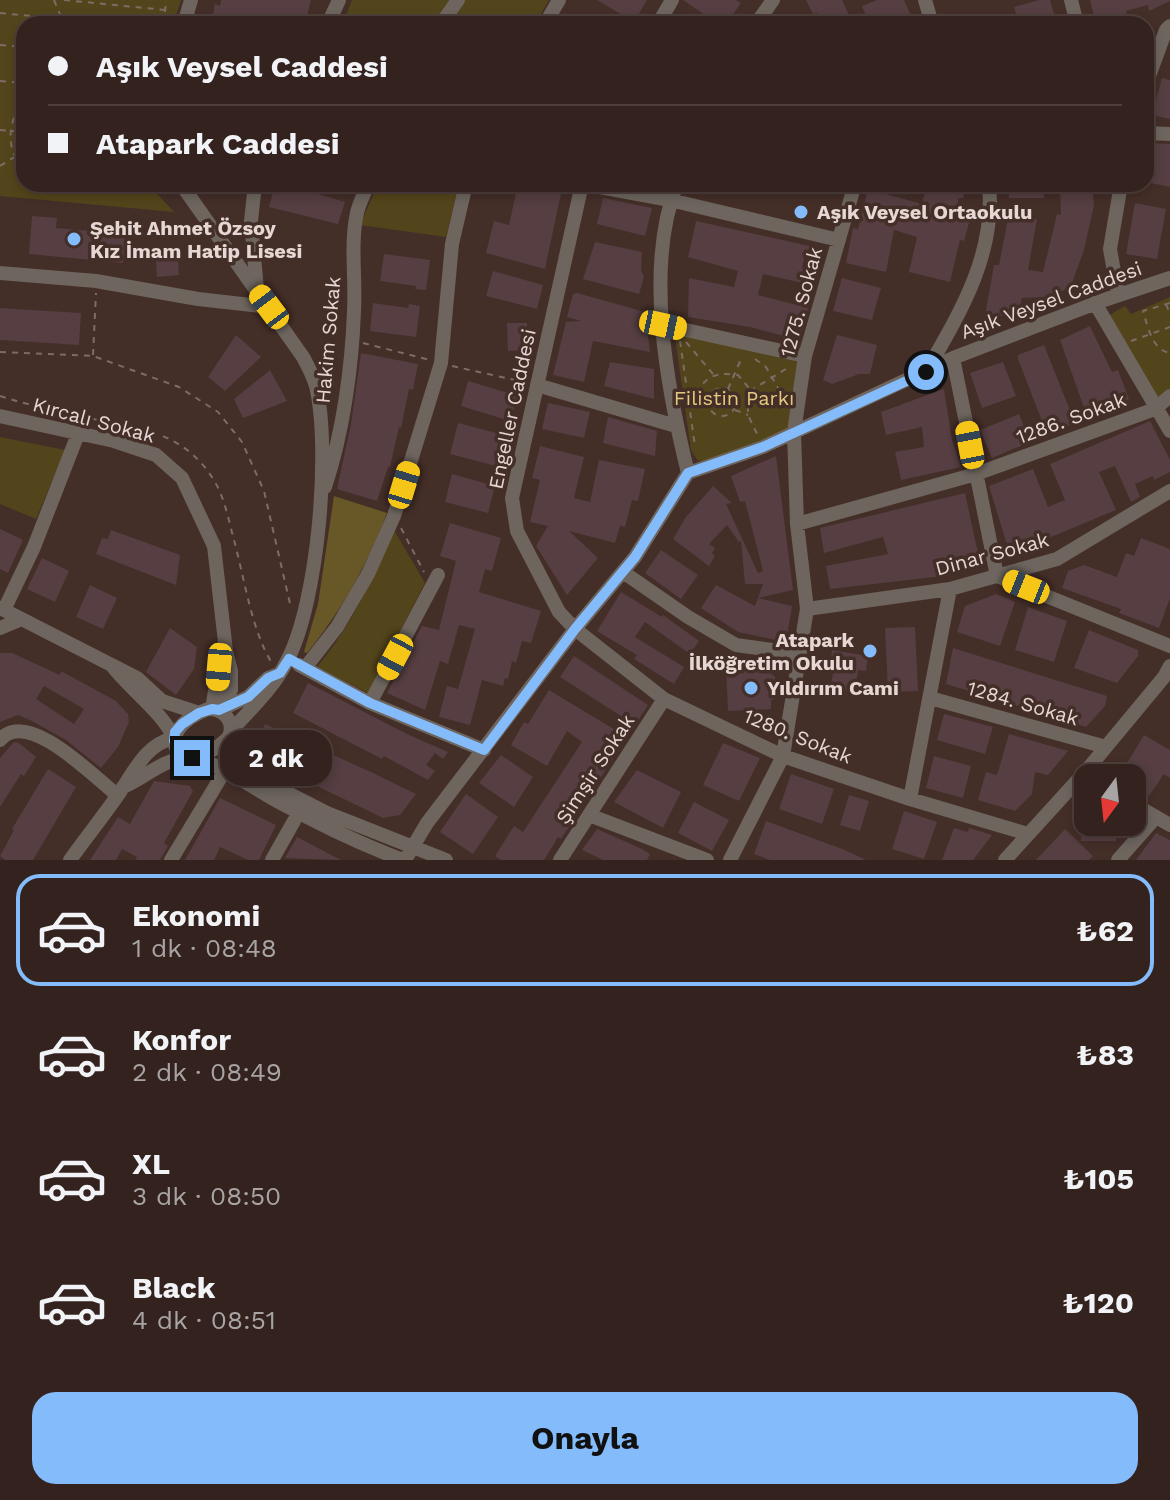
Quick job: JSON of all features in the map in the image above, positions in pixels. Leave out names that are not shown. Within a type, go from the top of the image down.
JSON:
[{"type":"street","points":[[1154,62],[1170,26]]},
{"type":"street","points":[[120,791],[161,764],[202,755],[230,734],[274,685],[289,659],[302,626],[321,500],[321,420],[315,383],[303,357],[187,192]]},
{"type":"street","points":[[254,192],[251,221],[257,291]]},
{"type":"street","name":"Hakim Sokak","points":[[321,500],[335,458],[349,368],[357,213],[365,192]]},
{"type":"street","points":[[305,668],[337,627],[368,574],[394,516],[441,363],[452,244],[464,192]]},
{"type":"street","name":"Engeller Caddesi","points":[[575,629],[559,612],[517,531],[512,498],[581,192]]},
{"type":"street","points":[[626,192],[839,240]]},
{"type":"street","points":[[399,854],[427,823],[575,629],[635,557],[688,473],[676,426],[660,301],[661,258],[674,192]]},
{"type":"street","name":"1275. Sokak","points":[[730,860],[783,756],[807,609],[797,524],[794,432],[800,359],[853,192]]},
{"type":"street","points":[[926,372],[982,261],[992,210],[990,192]]},
{"type":"street","points":[[1118,294],[1110,249],[1120,192]]},
{"type":"street","points":[[0,273],[96,281],[220,303],[269,307]]},
{"type":"street","name":"Aşık Veysel Caddesi","points":[[688,473],[763,447],[953,358],[1118,294],[1170,278]]},
{"type":"street","points":[[1095,303],[1170,431]]},
{"type":"street","points":[[663,325],[800,359]]},
{"type":"street","points":[[953,358],[997,576],[1170,646]]},
{"type":"street","points":[[537,385],[676,426]]},
{"type":"street","name":"1286. Sokak","points":[[797,524],[976,474],[1155,409],[1170,396]]},
{"type":"street","name":"Kırcalı Sokak","points":[[0,416],[156,455],[182,478],[214,546],[226,651],[219,667],[210,711]]},
{"type":"street","points":[[78,434],[34,547],[2,609],[137,678],[162,701],[228,718],[235,754],[246,769],[399,854]]},
{"type":"street","name":"Dinar Sokak","points":[[807,609],[950,589],[1057,559],[1170,491]]},
{"type":"street","points":[[623,572],[688,617],[736,645],[800,654]]},
{"type":"street","points":[[370,703],[435,581]]},
{"type":"street","points":[[910,799],[950,589]]},
{"type":"street","points":[[0,628],[19,620]]},
{"type":"street","name":"1280. Sokak","points":[[575,629],[664,699],[783,756],[910,799],[1028,834]]},
{"type":"street","points":[[289,659],[370,703],[484,750]]},
{"type":"street","points":[[113,667],[169,728],[177,749],[184,756],[224,772],[316,821],[399,854],[446,860]]},
{"type":"street","points":[[70,860],[135,766],[156,745],[174,738],[182,724],[248,697],[268,678],[280,673]]},
{"type":"street","points":[[1097,764],[1106,747],[1168,674]]},
{"type":"street","name":"1284. Sokak","points":[[930,698],[1106,747]]},
{"type":"street","name":"Şimşir Sokak","points":[[560,860],[664,699]]},
{"type":"street","points":[[0,740],[5,734],[23,730],[43,737],[120,791]]},
{"type":"street","points":[[171,860],[224,772]]},
{"type":"street","points":[[1005,860],[1074,791]]},
{"type":"street","points":[[1146,812],[1170,825]]},
{"type":"street","points":[[589,815],[707,860]]},
{"type":"street","points":[[1118,860],[1155,818]]},
{"type":"street","points":[[272,860],[294,821]]},
{"type":"path","points":[[64,0],[165,10]]},
{"type":"path","points":[[126,0],[126,6]]},
{"type":"path","points":[[165,16],[166,0]]},
{"type":"path","points":[[0,13],[31,16]]},
{"type":"path","points":[[15,157],[10,131],[16,114]]},
{"type":"path","points":[[0,130],[16,132]]},
{"type":"path","points":[[15,157],[16,149]]},
{"type":"path","points":[[0,166],[15,157]]},
{"type":"path","points":[[93,356],[96,281]]},
{"type":"path","points":[[1170,314],[1168,303],[1143,311],[1154,343],[1163,352],[1170,353]]},
{"type":"path","points":[[1126,343],[1170,327]]},
{"type":"path","points":[[696,450],[679,337],[714,375]]},
{"type":"path","points":[[0,352],[93,356],[179,387],[202,399],[231,427],[251,459],[264,491],[291,608],[302,626]]},
{"type":"path","points":[[728,389],[745,352]]},
{"type":"path","points":[[756,359],[773,377],[788,406],[791,393]]},
{"type":"path","points":[[749,391],[800,359]]},
{"type":"path","points":[[689,403],[709,376],[738,375],[749,391],[748,415],[763,447]]},
{"type":"path","points":[[734,410],[737,400],[728,389],[719,388],[711,392],[709,405],[714,413],[722,416],[734,410],[748,415]]},
{"type":"path","points":[[0,396],[78,416],[142,427],[167,436],[198,462],[216,483],[223,501],[251,607],[269,660],[280,673]]},
{"type":"path","points":[[394,516],[435,581]]},
{"type":"green space","points":[[0,0],[181,0],[176,16],[16,16],[16,192],[155,192],[174,212],[0,196]]},
{"type":"green space","points":[[352,0],[549,0],[540,16],[346,16]]},
{"type":"green space","points":[[374,192],[457,192],[446,237],[360,225]]},
{"type":"green space","points":[[1170,297],[1170,389],[1160,398],[1154,398],[1108,316],[1125,306],[1131,314]]},
{"type":"green space","name":"Filistin Parkı","points":[[678,332],[800,362],[790,427],[746,448],[698,461],[691,450],[675,337]]},
{"type":"green space","points":[[0,437],[65,450],[36,519],[0,504]]},
{"type":"green space","points":[[394,530],[425,583],[368,693],[317,667],[351,618]]},
{"type":"shaded area","points":[[334,496],[387,513],[353,586],[307,653],[304,652],[318,604]]},
{"type":"building","points":[[221,0],[311,0],[307,16],[213,16],[215,4],[220,6]]},
{"type":"building","points":[[597,0],[647,0],[638,16],[624,16]]},
{"type":"building","points":[[683,0],[736,0],[741,3],[732,16],[706,16]]},
{"type":"building","points":[[806,0],[842,0],[850,16],[819,16],[813,14]]},
{"type":"building","points":[[877,0],[904,0],[911,16],[866,16],[862,6]]},
{"type":"building","points":[[1050,0],[1055,16],[1017,16],[1014,7]]},
{"type":"building","points":[[1090,0],[1170,0],[1149,11],[1148,5],[1126,11],[1128,16],[1094,16]]},
{"type":"building","points":[[1162,78],[1170,80],[1170,119],[1154,115]]},
{"type":"building","points":[[1154,143],[1170,144],[1170,187],[1154,184]]},
{"type":"building","points":[[273,192],[312,192],[345,202],[338,224],[269,207]]},
{"type":"building","points":[[516,192],[561,192],[545,269],[486,253],[494,221],[509,225]]},
{"type":"building","points":[[867,192],[879,192],[922,204],[925,192],[965,192],[963,198],[958,198],[958,204],[962,205],[961,210],[972,212],[964,241],[960,240],[950,282],[909,272],[917,237],[894,230],[886,272],[846,263],[853,228],[858,229]]},
{"type":"building","points":[[1009,192],[1044,192],[1044,198],[1009,198]]},
{"type":"building","points":[[1060,192],[1093,192],[1094,205],[1084,250],[1072,283],[1063,291],[1043,297],[1022,298],[1019,309],[999,317],[985,315],[994,265],[999,265],[1009,214],[1037,219],[1028,270],[1043,272],[1057,214],[1061,215]]},
{"type":"building","points":[[603,198],[652,208],[645,236],[597,224]]},
{"type":"building","points":[[1135,203],[1166,209],[1157,259],[1126,254]]},
{"type":"building","points":[[32,216],[57,218],[56,228],[101,232],[102,223],[127,225],[123,263],[29,254]]},
{"type":"building","points":[[696,221],[823,249],[821,258],[805,254],[802,268],[818,272],[815,286],[763,274],[758,295],[808,308],[799,340],[750,327],[688,317],[689,278],[734,287],[738,271],[688,257]]},
{"type":"building","points":[[595,242],[642,252],[641,270],[644,277],[639,294],[583,279]]},
{"type":"building","points":[[177,245],[179,275],[157,277],[155,246]]},
{"type":"building","points":[[384,254],[430,260],[426,290],[380,281]]},
{"type":"building","points":[[493,271],[543,285],[537,309],[486,296]]},
{"type":"building","points":[[842,278],[881,288],[872,320],[833,311]]},
{"type":"building","points":[[573,294],[645,312],[650,352],[593,341],[584,382],[553,375],[566,322],[581,321],[567,317]]},
{"type":"building","points":[[373,303],[408,308],[409,304],[420,306],[416,337],[370,331]]},
{"type":"building","points":[[0,308],[81,313],[79,345],[0,340]]},
{"type":"building","points":[[507,323],[527,323],[527,350],[508,351]]},
{"type":"building","points":[[1090,326],[1112,372],[1118,370],[1129,399],[1087,416],[1060,340]]},
{"type":"building","points":[[236,335],[261,357],[225,391],[208,377]]},
{"type":"building","points":[[837,335],[877,345],[870,374],[859,374],[832,384],[823,380]]},
{"type":"building","points":[[1044,345],[1075,423],[1047,434],[1018,359],[1018,355]]},
{"type":"building","points":[[361,353],[418,364],[390,467],[377,501],[337,489],[351,424]]},
{"type":"building","points":[[610,362],[654,369],[654,399],[604,386]]},
{"type":"building","points":[[1003,362],[1016,396],[982,408],[970,373]]},
{"type":"building","points":[[270,370],[287,401],[243,418],[234,399]]},
{"type":"building","points":[[468,381],[518,396],[510,421],[461,406]]},
{"type":"building","points":[[944,389],[952,440],[961,467],[901,480],[895,452],[924,447],[922,427],[886,435],[881,412]]},
{"type":"building","points":[[548,403],[590,412],[584,438],[542,429]]},
{"type":"building","points":[[1019,414],[1030,442],[992,458],[980,430]]},
{"type":"building","points":[[608,417],[657,431],[655,456],[603,443]]},
{"type":"building","points":[[1150,421],[1170,460],[1170,472],[1135,484],[1140,497],[1131,502],[1115,466],[1099,472],[1116,510],[1010,554],[989,486],[1033,469],[1048,507],[1065,500],[1050,464]]},
{"type":"building","points":[[458,423],[508,436],[500,467],[450,454]]},
{"type":"building","points":[[540,446],[584,457],[574,498],[590,502],[599,460],[645,469],[638,501],[632,500],[625,527],[620,526],[615,543],[569,531],[598,558],[567,595],[536,546],[548,526],[530,522],[540,480],[532,478]]},
{"type":"building","points":[[776,456],[793,590],[758,598],[792,606],[786,642],[738,632],[701,608],[716,585],[755,606],[763,584],[745,584],[741,541],[727,525],[709,544],[715,548],[712,553],[715,556],[709,566],[673,539],[686,517],[713,486],[732,503],[726,504],[758,573],[763,571],[745,501],[740,502],[731,476]]},
{"type":"building","points":[[452,474],[495,486],[488,513],[445,502]]},
{"type":"building","points":[[965,493],[981,567],[943,576],[830,589],[826,566],[888,554],[883,537],[824,553],[820,528]]},
{"type":"building","points":[[450,523],[501,538],[492,571],[485,569],[479,592],[541,611],[531,643],[522,641],[516,663],[512,661],[503,686],[482,680],[470,725],[439,717],[447,686],[458,689],[475,629],[459,625],[448,664],[440,661],[425,710],[387,693],[422,626],[439,630],[456,561],[440,556]]},
{"type":"building","points":[[0,529],[23,540],[8,573],[0,569]]},
{"type":"building","points":[[111,530],[180,555],[176,585],[96,554],[102,538],[108,539]]},
{"type":"building","points":[[1141,538],[1170,549],[1170,598],[1159,628],[1119,613],[1121,609],[1062,588],[1068,571],[1084,565],[1117,577],[1126,553],[1134,556]]},
{"type":"building","points":[[661,550],[698,575],[681,599],[645,573]]},
{"type":"building","points":[[42,558],[69,571],[55,602],[27,589]]},
{"type":"building","points":[[90,585],[117,598],[103,629],[76,617]]},
{"type":"building","points":[[621,592],[663,615],[699,641],[690,654],[645,622],[635,637],[684,667],[674,684],[634,659],[637,655],[597,631]]},
{"type":"building","points":[[996,594],[1015,602],[1000,646],[957,632],[965,606]]},
{"type":"building","points":[[1028,607],[1067,621],[1054,662],[1015,650]]},
{"type":"building","points":[[915,627],[918,691],[888,692],[885,628]]},
{"type":"building","points":[[170,628],[197,647],[194,669],[176,695],[146,672]]},
{"type":"building","points":[[1089,630],[1138,650],[1138,656],[1117,683],[1074,668]]},
{"type":"building","points":[[953,648],[1107,696],[1105,706],[1086,727],[946,684]]},
{"type":"building","points":[[832,650],[868,656],[866,671],[858,670],[855,692],[830,692],[835,660],[831,659]]},
{"type":"building","points":[[0,653],[12,653],[60,675],[61,671],[116,701],[128,714],[129,722],[118,747],[101,768],[66,740],[32,721],[18,715],[0,722]],"holes":[[[44,686],[84,709],[74,724],[36,699]]]},
{"type":"building","points":[[574,656],[648,705],[635,725],[560,677]]},
{"type":"building","name":"Yıldırım Cami","points":[[762,666],[775,677],[777,698],[771,700],[771,709],[728,711],[726,668]]},
{"type":"building","points":[[308,683],[448,752],[443,759],[435,753],[426,765],[435,771],[428,780],[384,756],[382,759],[293,713]]},
{"type":"building","points":[[549,690],[627,737],[544,860],[501,860],[495,856],[514,826],[523,832],[582,742],[567,731],[547,766],[511,745]]},
{"type":"building","points":[[944,714],[993,727],[985,754],[937,740]]},
{"type":"building","points":[[265,724],[416,794],[400,815],[383,818],[251,754]]},
{"type":"building","points":[[1009,734],[1068,751],[1048,775],[1035,772],[1032,794],[1015,811],[978,800],[986,772],[996,775],[998,772]]},
{"type":"building","points":[[1144,735],[1170,750],[1170,778],[1164,774],[1149,796],[1146,794],[1146,764],[1126,764]]},
{"type":"building","points":[[14,742],[36,757],[0,807],[0,758]]},
{"type":"building","points":[[723,743],[760,758],[739,801],[703,785]]},
{"type":"building","points":[[501,755],[533,777],[514,807],[479,783]]},
{"type":"building","points":[[934,756],[971,766],[963,798],[926,788]]},
{"type":"building","points":[[48,769],[76,787],[33,860],[5,860],[0,856],[12,829]]},
{"type":"building","points":[[637,770],[681,792],[663,828],[614,802]]},
{"type":"building","points":[[791,774],[834,789],[822,824],[779,809]]},
{"type":"building","points":[[154,781],[190,786],[193,791],[164,843],[168,846],[160,860],[135,860],[137,857],[122,849],[116,860],[90,860],[118,817],[130,824]]},
{"type":"building","points":[[466,794],[498,817],[473,854],[440,832]]},
{"type":"building","points":[[849,795],[869,801],[860,831],[840,825]]},
{"type":"building","points":[[220,798],[276,825],[259,860],[248,860],[220,847],[214,860],[185,860]]},
{"type":"building","points":[[694,802],[729,820],[712,851],[678,833]]},
{"type":"building","points":[[904,811],[937,822],[924,859],[892,849]]},
{"type":"building","points":[[766,821],[866,860],[770,860],[754,854]]},
{"type":"building","points":[[954,828],[968,832],[969,828],[992,835],[973,860],[942,860]]},
{"type":"building","points":[[597,829],[642,849],[650,854],[647,860],[603,860],[582,850]]},
{"type":"building","points":[[1065,829],[1093,856],[1089,860],[1036,860]]},
{"type":"building","points":[[1156,833],[1170,840],[1170,860],[1136,860]]},
{"type":"building","points":[[1082,836],[1116,836],[1116,841],[1081,841]]},
{"type":"building","points":[[297,837],[341,860],[285,858]]},
{"type":"place","name":"Aşık Veysel Ortaokulu","points":[[801,212]]},
{"type":"place","name":"Şehit Ahmet Özsoy Kız İmam Hatip Lisesi","points":[[74,239]]},
{"type":"place","name":"Atapark İlköğretim Okulu","points":[[870,651]]},
{"type":"place","name":"Yıldırım Cami","points":[[751,688]]},
{"type":"route","points":[[192,758],[184,756],[174,741],[175,732],[182,724],[199,713],[219,710],[248,697],[268,678],[280,673],[289,659],[370,703],[484,750],[575,629],[635,557],[688,473],[763,447],[926,372]]}]
